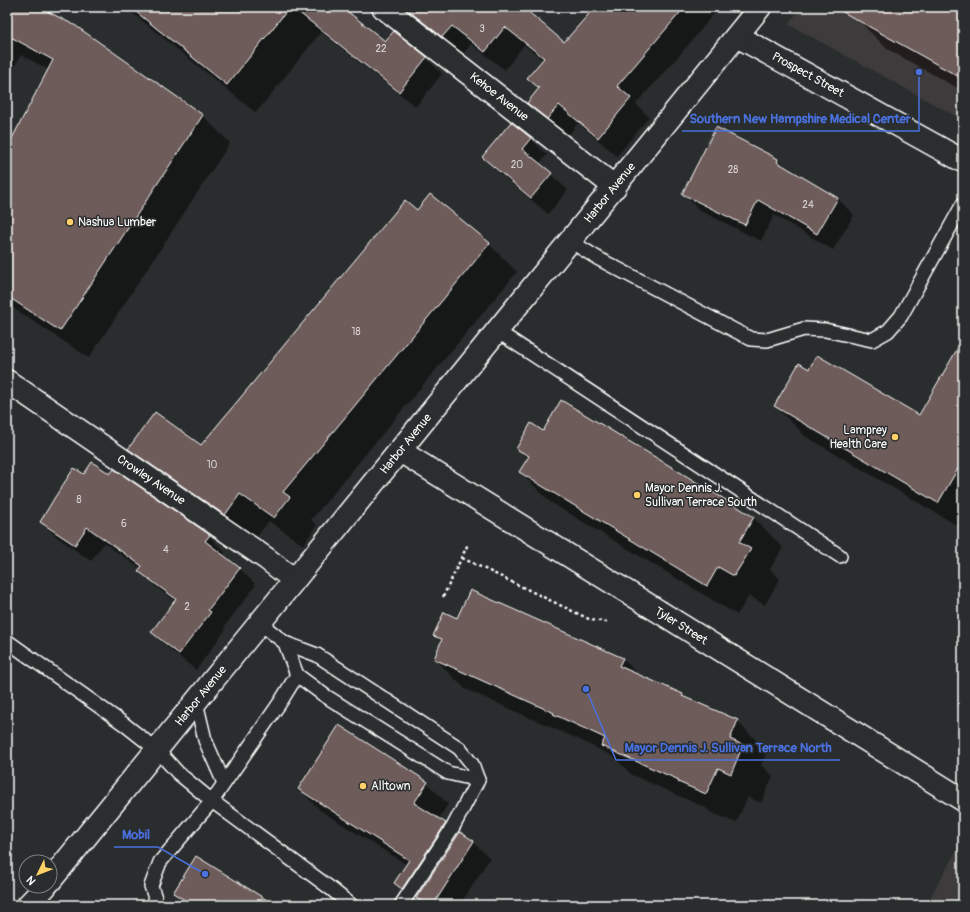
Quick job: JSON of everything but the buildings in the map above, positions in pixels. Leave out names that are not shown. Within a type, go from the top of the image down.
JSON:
[{"type":"street","name":"Kehoe Avenue","points":[[383,7],[615,187]]},
{"type":"street","name":"Harbor Avenue","points":[[58,871],[760,7]]},
{"type":"street","name":"Prospect Street","points":[[737,36],[963,161]]},
{"type":"street","name":"Crowley Avenue","points":[[7,381],[267,559],[294,580]]},
{"type":"street","name":"Tyler Street","points":[[400,451],[963,800]]},
{"type":"street","points":[[28,905],[38,894]]},
{"type":"lane","points":[[570,241],[598,259],[751,339],[766,340],[804,329],[825,330],[872,340],[888,331],[901,316],[963,204]]},
{"type":"lane","points":[[497,331],[840,556]]},
{"type":"lane","points":[[260,622],[285,643],[317,655],[459,748],[472,764],[478,780],[453,828],[401,905]]},
{"type":"lane","points":[[7,641],[158,750],[178,773],[351,905]]},
{"type":"lane","points":[[285,643],[297,675],[324,695],[448,772],[478,780]]},
{"type":"lane","points":[[160,905],[156,901],[151,886],[160,862],[212,800],[281,701],[297,675]]},
{"type":"lane","points":[[196,702],[205,740],[224,783]]},
{"type":"path","points":[[442,597],[468,544]]},
{"type":"path","points":[[462,558],[591,620],[609,622]]},
{"type":"shaded area","points":[[802,7],[963,7],[963,120],[788,24]]},
{"type":"shaded area","points":[[963,839],[963,905],[926,905]]},
{"type":"place","name":"Southern New Hampshire Medical Center","points":[[919,72]]},
{"type":"place","name":"Nashua Lumber","points":[[70,222]]},
{"type":"place","name":"Lamprey Health Care","points":[[895,437]]},
{"type":"place","name":"Mayor Dennis J. Sullivan Terrace South","points":[[637,495]]},
{"type":"place","name":"Mayor Dennis J. Sullivan Terrace North","points":[[586,689]]},
{"type":"place","name":"Alltown","points":[[363,786]]},
{"type":"place","name":"Mobil","points":[[205,874]]}]
